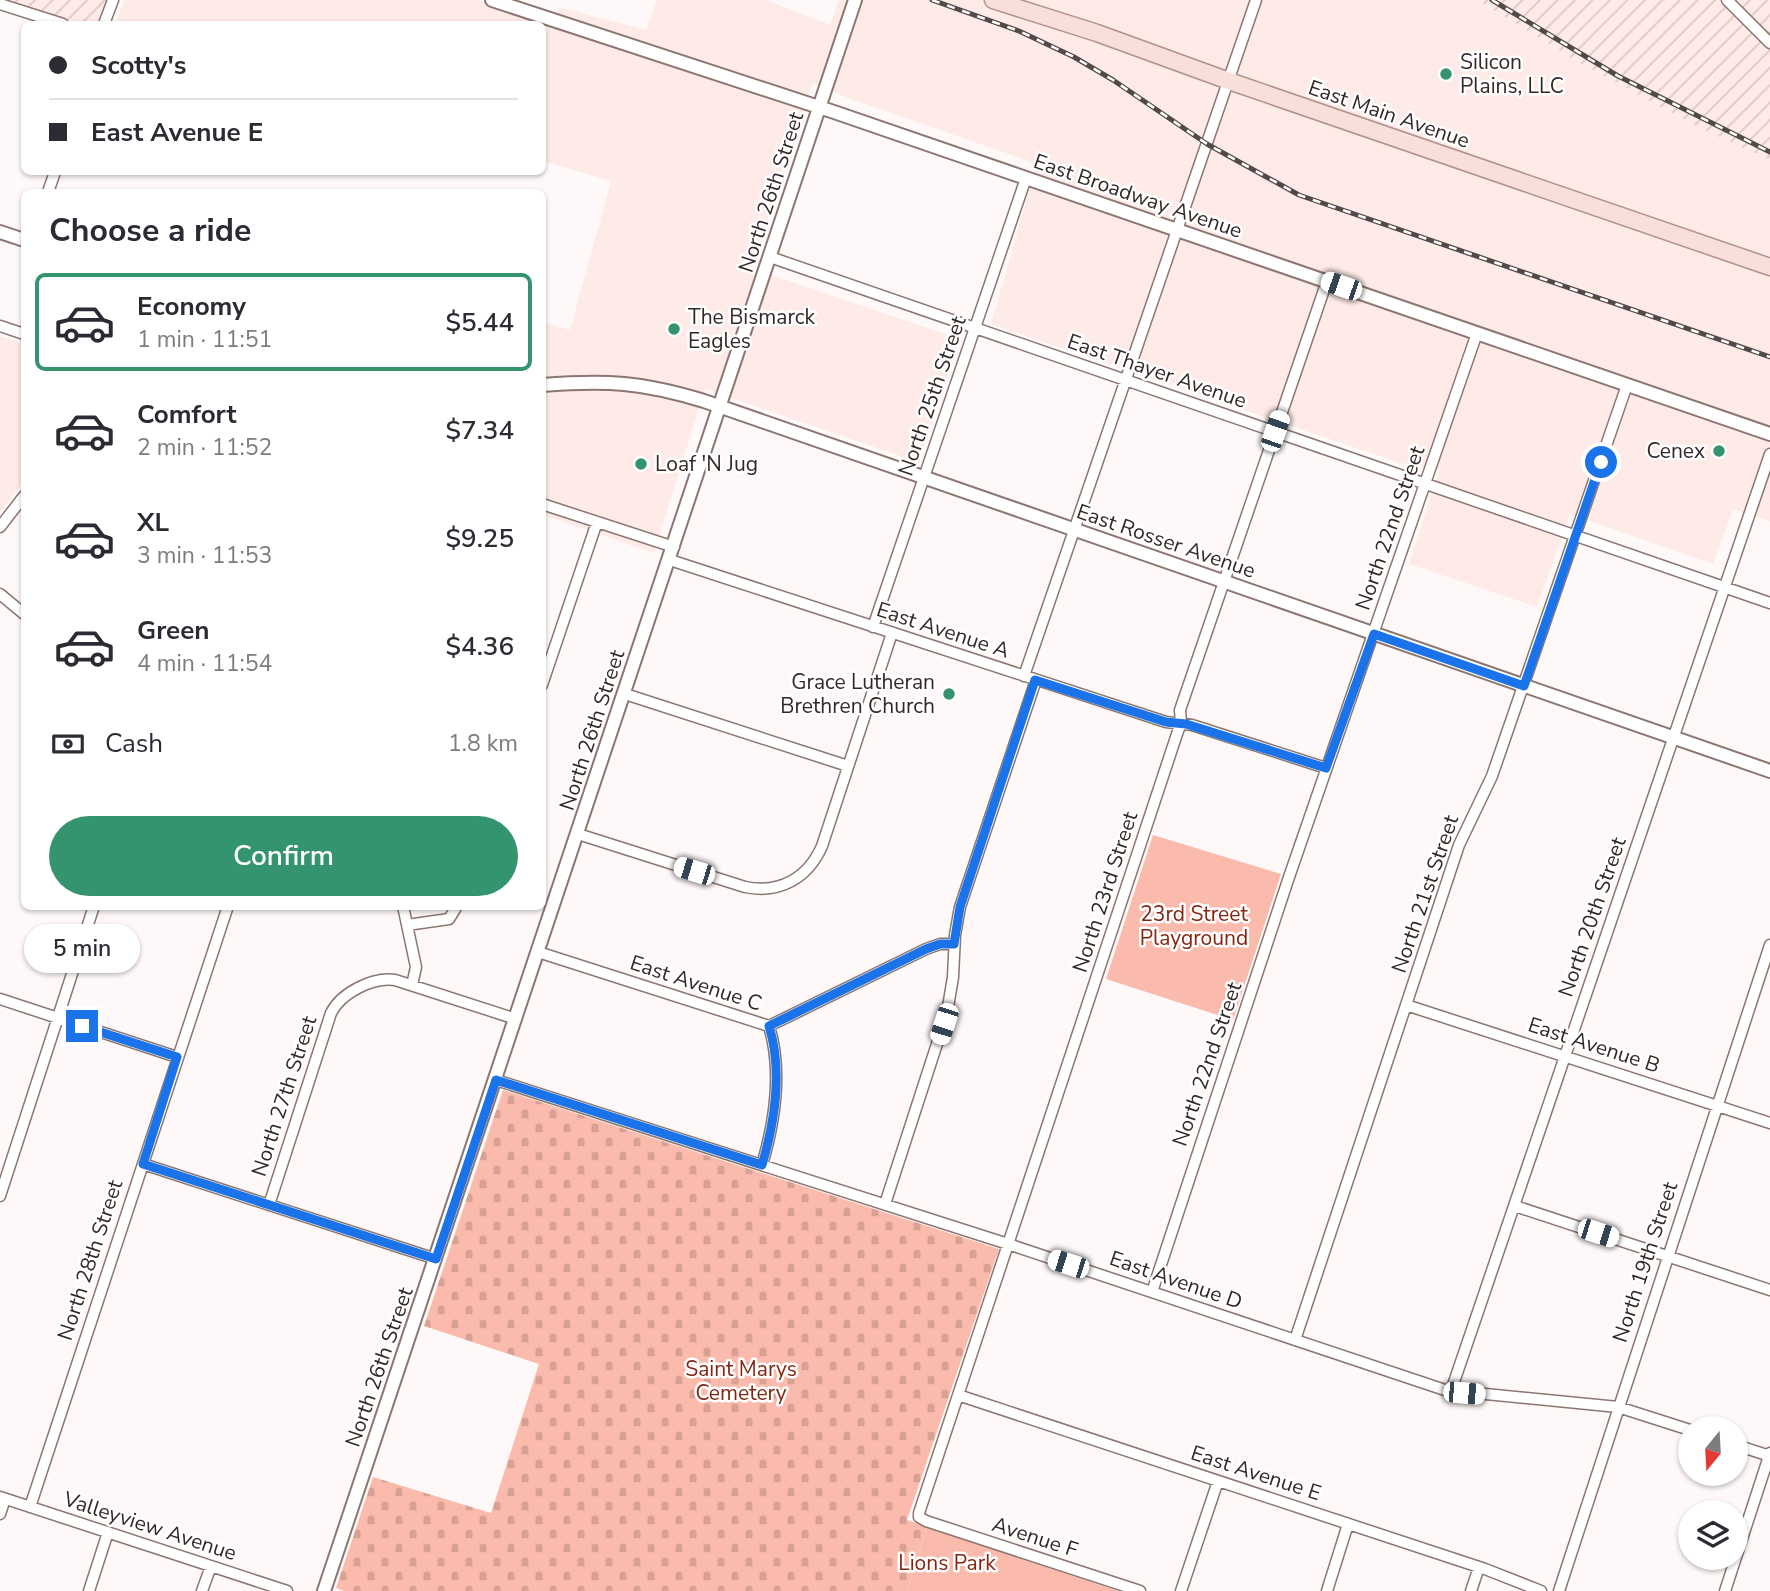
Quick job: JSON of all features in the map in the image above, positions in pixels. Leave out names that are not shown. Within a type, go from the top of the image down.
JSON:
[{"type":"main road","name":"East Main Avenue","points":[[993,0],[1097,33],[1228,81],[1770,267]]},
{"type":"street","points":[[105,21],[113,0]]},
{"type":"street","name":"East Broadway Avenue","points":[[492,0],[820,107],[1770,434]]},
{"type":"street","name":"North 26th Street","points":[[324,1591],[855,0]]},
{"type":"street","points":[[1024,676],[1256,0]]},
{"type":"street","points":[[1727,0],[1770,43]]},
{"type":"street","points":[[0,4],[54,21]]},
{"type":"street","name":"North 25th Street","points":[[873,627],[1026,178]]},
{"type":"street","points":[[0,232],[21,239]]},
{"type":"street","name":"East Thayer Avenue","points":[[770,257],[1770,603]]},
{"type":"street","name":"North 23rd Street","points":[[919,1517],[919,1509],[1181,723],[1180,710],[1327,281]]},
{"type":"street","points":[[0,326],[21,333]]},
{"type":"street","name":"North 22nd Street","points":[[1152,1292],[1326,768],[1477,333]]},
{"type":"street","name":"East Rosser Avenue","points":[[546,385],[598,382],[660,388],[1770,771]]},
{"type":"street","name":"North 21st Street","points":[[1295,1340],[1459,845],[1492,776],[1627,385]]},
{"type":"street","name":"North 20th Street","points":[[1451,1391],[1770,454]]},
{"type":"street","points":[[0,527],[21,500]]},
{"type":"street","points":[[546,505],[674,547]]},
{"type":"street","points":[[546,673],[597,522]]},
{"type":"street","name":"East Avenue A","points":[[670,560],[1166,722],[1181,723],[1326,768]]},
{"type":"street","points":[[0,594],[21,612]]},
{"type":"street","points":[[578,834],[746,887],[767,889],[798,879],[813,863],[822,846],[892,633]]},
{"type":"street","points":[[885,1204],[947,1013],[960,907],[1035,680]]},
{"type":"street","points":[[625,694],[848,766]]},
{"type":"street","points":[[0,1196],[93,910]]},
{"type":"street","name":"North 28th Street","points":[[30,1507],[227,910]]},
{"type":"street","points":[[404,910],[416,967],[412,985],[516,1019]]},
{"type":"street","points":[[407,925],[449,919],[455,910]]},
{"type":"street","name":"East Avenue C","points":[[538,952],[769,1026],[926,949],[940,944],[954,944]]},
{"type":"street","name":"North 19th Street","points":[[1559,1591],[1770,945]]},
{"type":"street","name":"North 27th Street","points":[[269,1205],[329,1020],[339,1000],[379,980],[395,980],[412,985]]},
{"type":"street","points":[[0,999],[177,1057]]},
{"type":"street","name":"East Avenue B","points":[[1406,1005],[1770,1123]]},
{"type":"street","points":[[762,1165],[772,1127],[775,1101],[774,1044],[769,1026]]},
{"type":"street","name":"East Avenue D","points":[[496,1080],[1008,1244],[1451,1391],[1618,1407],[1678,1426]]},
{"type":"street","points":[[143,1164],[436,1259]]},
{"type":"street","points":[[1515,1206],[1770,1290]]},
{"type":"street","name":"East Avenue E","points":[[958,1395],[1479,1567],[1541,1591]]},
{"type":"street","points":[[1725,1591],[1770,1455],[1748,1449]]},
{"type":"street","points":[[1181,1591],[1218,1481]]},
{"type":"street","points":[[0,1514],[2,1498]]},
{"type":"street","name":"Valleyview Avenue","points":[[2,1498],[287,1591]]},
{"type":"street","name":"Avenue F","points":[[919,1517],[1140,1591]]},
{"type":"street","points":[[1327,1591],[1348,1524]]},
{"type":"street","points":[[89,1591],[108,1532]]},
{"type":"street","points":[[202,1591],[211,1566]]},
{"type":"street","points":[[1471,1591],[1479,1567]]},
{"type":"shaded area","points":[[7,0],[108,0],[101,21],[74,21]]},
{"type":"shaded area","points":[[124,0],[478,0],[544,21],[117,21]]},
{"type":"shaded area","points":[[657,0],[766,0],[830,25],[839,0],[1476,0],[1575,60],[1696,126],[1770,160],[1770,521],[1733,509],[1713,564],[1570,514],[1537,607],[1409,564],[1440,469],[1400,463],[991,324],[1037,164],[848,98],[813,83],[751,268],[960,339],[918,462],[705,389],[654,553],[546,516],[546,323],[570,330],[611,181],[546,162],[546,22],[553,24],[559,7],[646,30]]},
{"type":"shaded area","points":[[1477,0],[1770,0],[1770,160],[1696,126],[1575,60]]},
{"type":"shaded area","points":[[0,336],[21,343],[21,485],[0,512]]},
{"type":"green space","name":"23rd Street Playground","points":[[1153,835],[1281,874],[1233,1020],[1106,979]]},
{"type":"green space","name":"Saint Marys Cemetery","points":[[503,1090],[999,1249],[907,1520],[927,1527],[907,1591],[344,1591],[336,1588],[373,1477],[491,1513],[539,1364],[424,1326]]},
{"type":"green space","name":"Lions Park","points":[[927,1527],[1118,1591],[907,1591]]},
{"type":"railway","points":[[932,0],[1019,31],[1074,57],[1113,80],[1207,144],[1299,195],[1770,357]]},
{"type":"railway","points":[[1492,0],[1618,76],[1770,152]]},
{"type":"place","name":"Silicon Plains, LLC","points":[[1446,74]]},
{"type":"place","name":"The Bismarck Eagles","points":[[674,329]]},
{"type":"place","name":"Cenex","points":[[1719,451]]},
{"type":"place","name":"Loaf 'N Jug","points":[[641,464]]},
{"type":"place","name":"Grace Lutheran Brethren Church","points":[[949,694]]},
{"type":"route","points":[[82,1026],[177,1057],[143,1164],[436,1259],[496,1080],[762,1165],[775,1110],[774,1044],[769,1026],[926,949],[940,944],[954,944],[960,907],[1035,680],[1166,722],[1186,724],[1326,768],[1374,634],[1524,686],[1601,462]]}]
